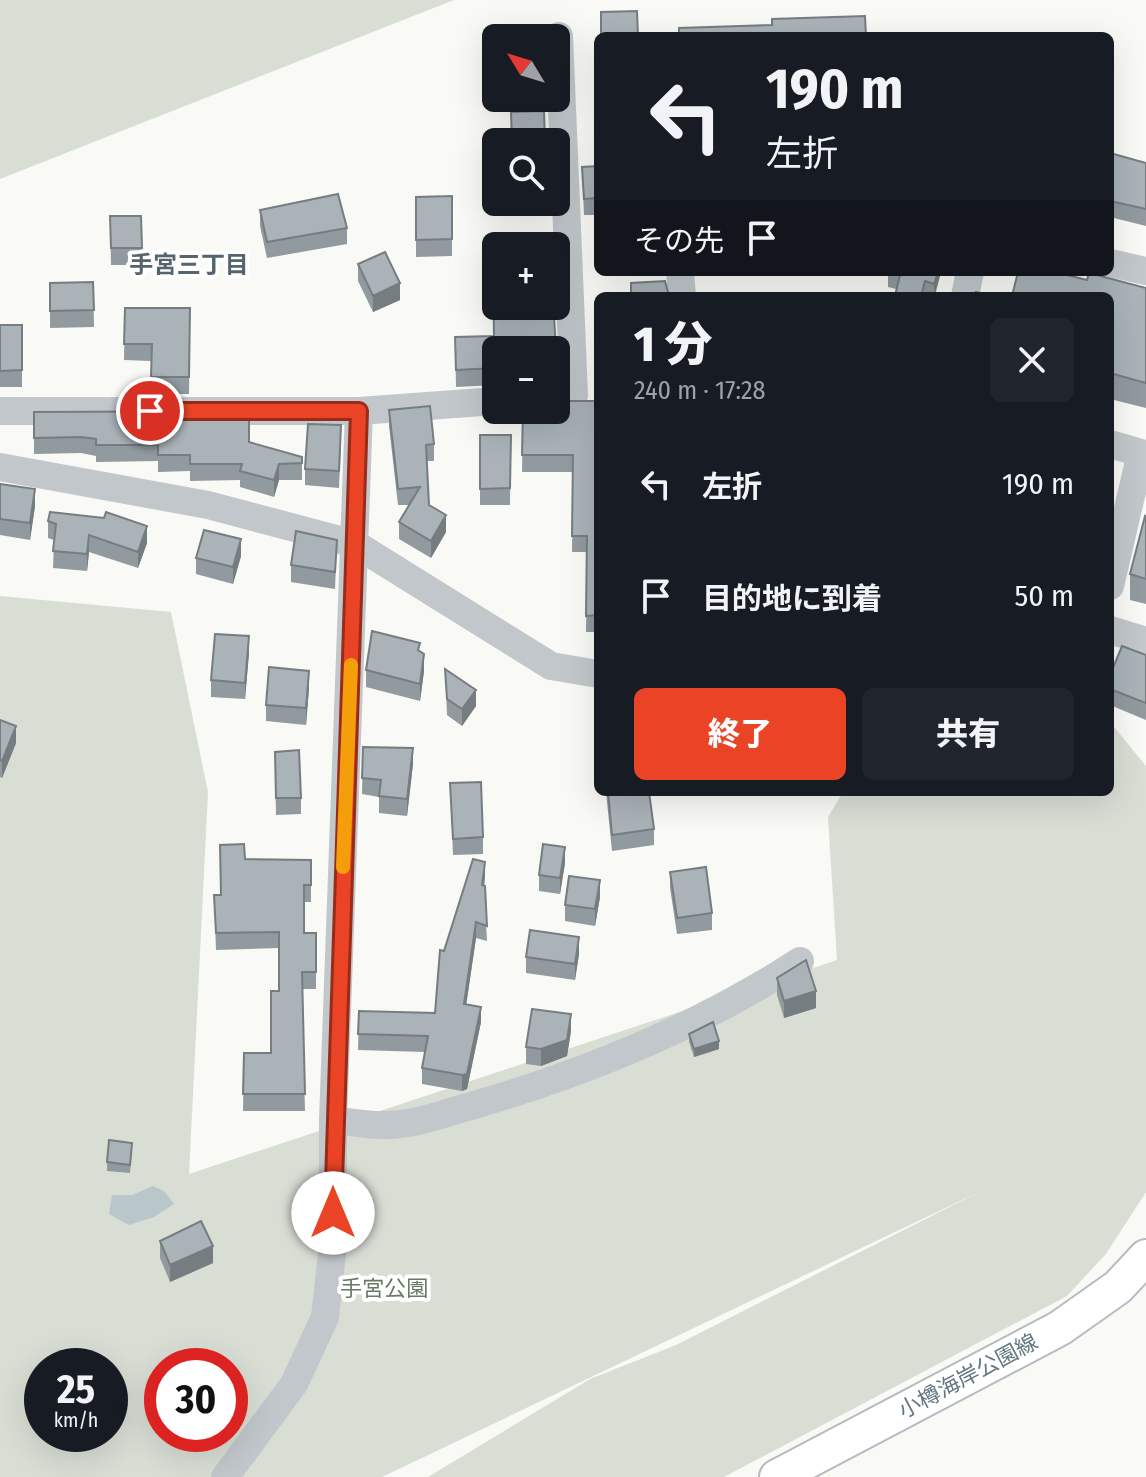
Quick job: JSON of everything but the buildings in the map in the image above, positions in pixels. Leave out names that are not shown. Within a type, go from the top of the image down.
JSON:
[{"type":"main road","name":"小樽海岸公園線","points":[[777,1477],[1060,1328],[1118,1287],[1146,1257]]},
{"type":"street","points":[[563,112],[576,394]]},
{"type":"street","points":[[1114,264],[1146,271]]},
{"type":"street","points":[[0,411],[359,411],[482,402]]},
{"type":"street","points":[[225,1477],[294,1384],[325,1317],[333,1244],[333,1120],[359,411]]},
{"type":"street","points":[[1114,445],[1141,453],[1114,569]]},
{"type":"street","points":[[0,467],[208,505],[355,544],[551,666],[594,673]]},
{"type":"street","points":[[1114,631],[1146,641]]},
{"type":"street","points":[[333,1120],[383,1125],[416,1121],[507,1095],[626,1051],[746,996],[800,961]]},
{"type":"green space","points":[[0,0],[454,0],[0,179]]},
{"type":"green space","name":"手宮公園","points":[[0,596],[171,612],[208,792],[189,1174],[837,960],[828,817],[841,796],[1114,796],[1114,727],[1146,766],[1146,1192],[1106,1254],[1067,1296],[724,1477],[428,1477],[590,1379],[676,1345],[981,1191],[382,1477],[0,1477]]},
{"type":"shaded area","points":[[153,1186],[164,1191],[174,1204],[154,1217],[129,1225],[109,1214],[112,1195],[132,1195]]},
{"type":"slow traffic","points":[[343,867],[351,665]]},
{"type":"district","name":"手宮三丁目","points":[[189,265]]},
{"type":"route","points":[[150,411],[359,411],[333,1120],[333,1213]]}]
